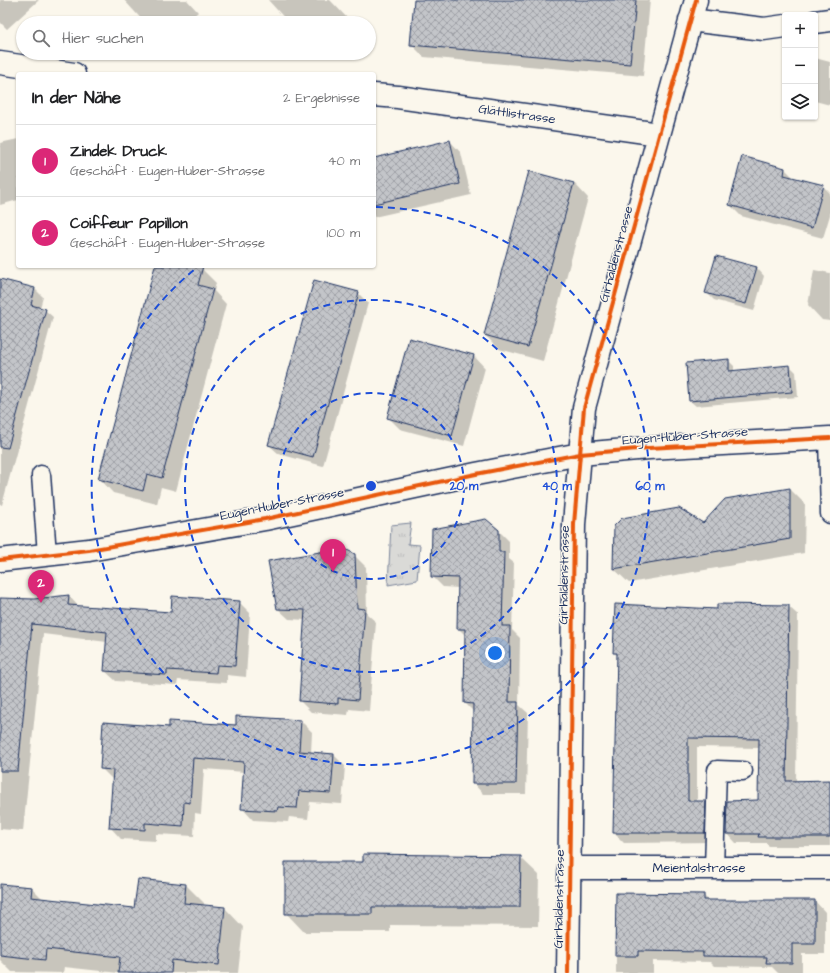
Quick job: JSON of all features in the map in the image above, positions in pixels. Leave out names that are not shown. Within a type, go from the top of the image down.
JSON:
[{"type":"street","points":[[693,10],[764,29],[782,26]]},
{"type":"street","name":"Girhaldenstrasse","points":[[568,973],[574,524],[584,408],[693,10]]},
{"type":"street","points":[[818,22],[830,20]]},
{"type":"street","points":[[0,63],[61,72]]},
{"type":"street","name":"Glättlistrasse","points":[[376,95],[659,134]]},
{"type":"street","name":"Eugen-Huber-Strasse","points":[[0,560],[89,550],[266,519],[476,474],[580,454],[657,447],[829,438]]},
{"type":"street","name":"Meientalstrasse","points":[[569,868],[830,868]]},
{"type":"lane","points":[[829,438],[830,514]]},
{"type":"lane","points":[[41,475],[47,554]]},
{"type":"lane","points":[[714,868],[717,770],[743,771]]},
{"type":"green space","points":[[411,523],[408,544],[420,545],[417,580],[388,585],[391,525]]},
{"type":"building","points":[[414,0],[636,0],[630,64],[410,45]]},
{"type":"building","points":[[450,140],[460,184],[376,204],[376,158]]},
{"type":"building","points":[[742,156],[785,168],[784,175],[824,185],[812,228],[729,205]]},
{"type":"building","points":[[529,171],[574,183],[528,347],[484,335]]},
{"type":"building","points":[[716,256],[757,267],[746,304],[705,293]]},
{"type":"building","points":[[154,268],[202,268],[198,285],[213,289],[162,478],[147,474],[143,491],[98,479]]},
{"type":"building","points":[[0,279],[35,288],[31,305],[46,309],[8,448],[0,447]]},
{"type":"building","points":[[314,280],[359,292],[313,457],[268,445]]},
{"type":"building","points":[[409,338],[474,355],[452,436],[387,418]]},
{"type":"building","points":[[729,359],[729,371],[790,365],[792,392],[689,401],[686,363]]},
{"type":"building","points":[[790,488],[790,539],[613,569],[614,526],[622,518],[679,508],[703,523],[725,499]]},
{"type":"building","points":[[486,519],[499,530],[499,552],[504,552],[502,626],[510,626],[509,702],[518,702],[516,784],[472,784],[473,704],[464,703],[465,629],[457,629],[458,578],[431,577],[432,529]]},
{"type":"building","points":[[343,548],[355,554],[357,608],[365,609],[358,700],[338,698],[338,704],[299,701],[305,610],[277,609],[268,561]]},
{"type":"building","points":[[69,595],[68,605],[171,612],[172,596],[240,601],[235,666],[217,665],[216,673],[167,670],[167,675],[104,671],[107,632],[32,624],[18,771],[0,771],[0,598],[34,599]]},
{"type":"building","points":[[615,604],[717,609],[717,604],[789,605],[786,781],[830,780],[830,837],[758,837],[759,834],[726,834],[727,801],[758,800],[759,739],[688,738],[688,801],[706,801],[705,833],[613,833],[617,653],[613,653]]},
{"type":"building","points":[[236,716],[301,720],[299,751],[334,754],[331,793],[299,791],[297,808],[278,807],[277,811],[241,809],[244,762],[193,758],[190,803],[184,802],[183,826],[145,823],[145,830],[109,828],[113,770],[100,769],[103,722],[169,727],[169,721],[236,725]]},
{"type":"building","points":[[363,854],[521,856],[520,907],[372,907],[372,914],[285,914],[285,862],[363,862]]},
{"type":"building","points":[[138,879],[186,884],[184,903],[225,907],[219,965],[172,960],[171,973],[118,973],[120,957],[46,949],[45,960],[0,955],[0,884],[32,887],[31,897],[134,908]]},
{"type":"building","points":[[616,893],[704,894],[704,900],[815,900],[815,944],[792,944],[792,963],[766,963],[767,957],[703,956],[703,952],[638,951],[638,956],[615,956]]},
{"type":"cycle path","points":[[568,973],[574,524],[584,408],[696,0]]},
{"type":"cycle path","points":[[0,560],[89,550],[265,519],[476,474],[580,454],[649,448],[830,438]]},
{"type":"place","name":"Zindek Druck","points":[[333,572]]},
{"type":"place","name":"Coiffeur Papillon","points":[[41,603]]}]
